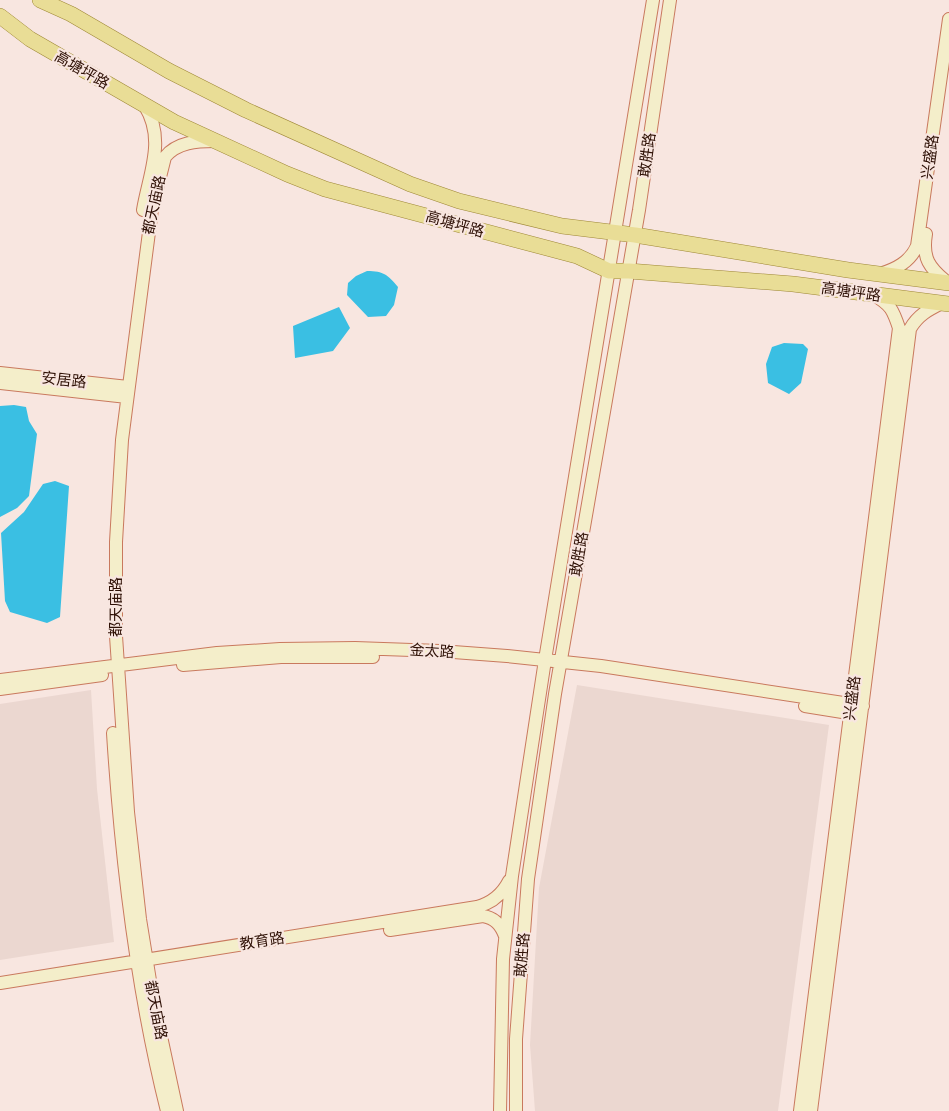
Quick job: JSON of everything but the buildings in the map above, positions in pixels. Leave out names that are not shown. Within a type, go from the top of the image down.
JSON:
[{"type":"main road","name":"高塘坪路","points":[[40,0],[71,14],[169,71],[213,94],[410,184],[459,201],[562,226],[615,232],[878,274],[948,283]]},
{"type":"main road","name":"高塘坪路","points":[[0,16],[30,40],[145,106],[215,141],[325,189],[577,256],[609,271],[793,284],[946,304]]},
{"type":"street","name":"敢胜路","points":[[500,1111],[503,959],[512,876],[653,0]]},
{"type":"street","name":"敢胜路","points":[[516,1111],[516,1039],[528,879],[560,666],[635,235],[670,0]]},
{"type":"street","name":"兴盛路","points":[[878,274],[893,270],[907,261],[913,255],[916,246],[949,19]]},
{"type":"street","name":"兴盛路","points":[[948,283],[929,265],[924,247],[949,69]]},
{"type":"street","name":"都天庙路","points":[[145,106],[150,113],[157,138],[142,217],[124,392],[116,542],[113,670],[140,919],[143,964],[167,1111]]},
{"type":"street","name":"都天庙路","points":[[124,392],[152,209],[165,157],[169,152],[184,144],[215,141]]},
{"type":"street","name":"兴盛路","points":[[811,1111],[899,328],[891,308],[885,301],[874,295]]},
{"type":"street","name":"兴盛路","points":[[800,1111],[910,329],[915,320],[922,314],[946,304]]},
{"type":"street","name":"安居路","points":[[0,373],[124,392]]},
{"type":"street","name":"安居路","points":[[0,383],[124,392]]},
{"type":"street","name":"金太路","points":[[0,689],[217,653],[280,649],[355,648],[440,651],[560,666],[857,710]]},
{"type":"street","name":"金太路","points":[[0,680],[113,670]]},
{"type":"street","name":"教育路","points":[[0,991],[143,964],[477,907],[487,904],[502,893],[512,876]]},
{"type":"street","name":"教育路","points":[[0,983],[473,916],[491,918],[502,928],[505,936]]},
{"type":"street","name":"都天庙路","points":[[143,964],[177,1111]]},
{"type":"shaded area","points":[[577,685],[829,725],[778,1111],[535,1111],[530,1045],[539,888]]},
{"type":"shaded area","points":[[91,690],[97,789],[114,942],[0,960],[0,704]]},
{"type":"water","points":[[367,271],[385,274],[398,287],[394,305],[386,316],[368,317],[347,295],[348,283],[356,276]]},
{"type":"water","points":[[339,307],[350,328],[333,351],[295,358],[293,326]]},
{"type":"water","points":[[784,343],[803,344],[808,349],[801,383],[789,394],[768,383],[766,364],[772,347]]},
{"type":"water","points":[[14,405],[26,407],[29,421],[37,434],[29,496],[17,508],[0,517],[0,406]]},
{"type":"water","points":[[55,481],[69,486],[60,617],[47,623],[10,612],[5,601],[1,533],[24,512],[43,484]]}]
